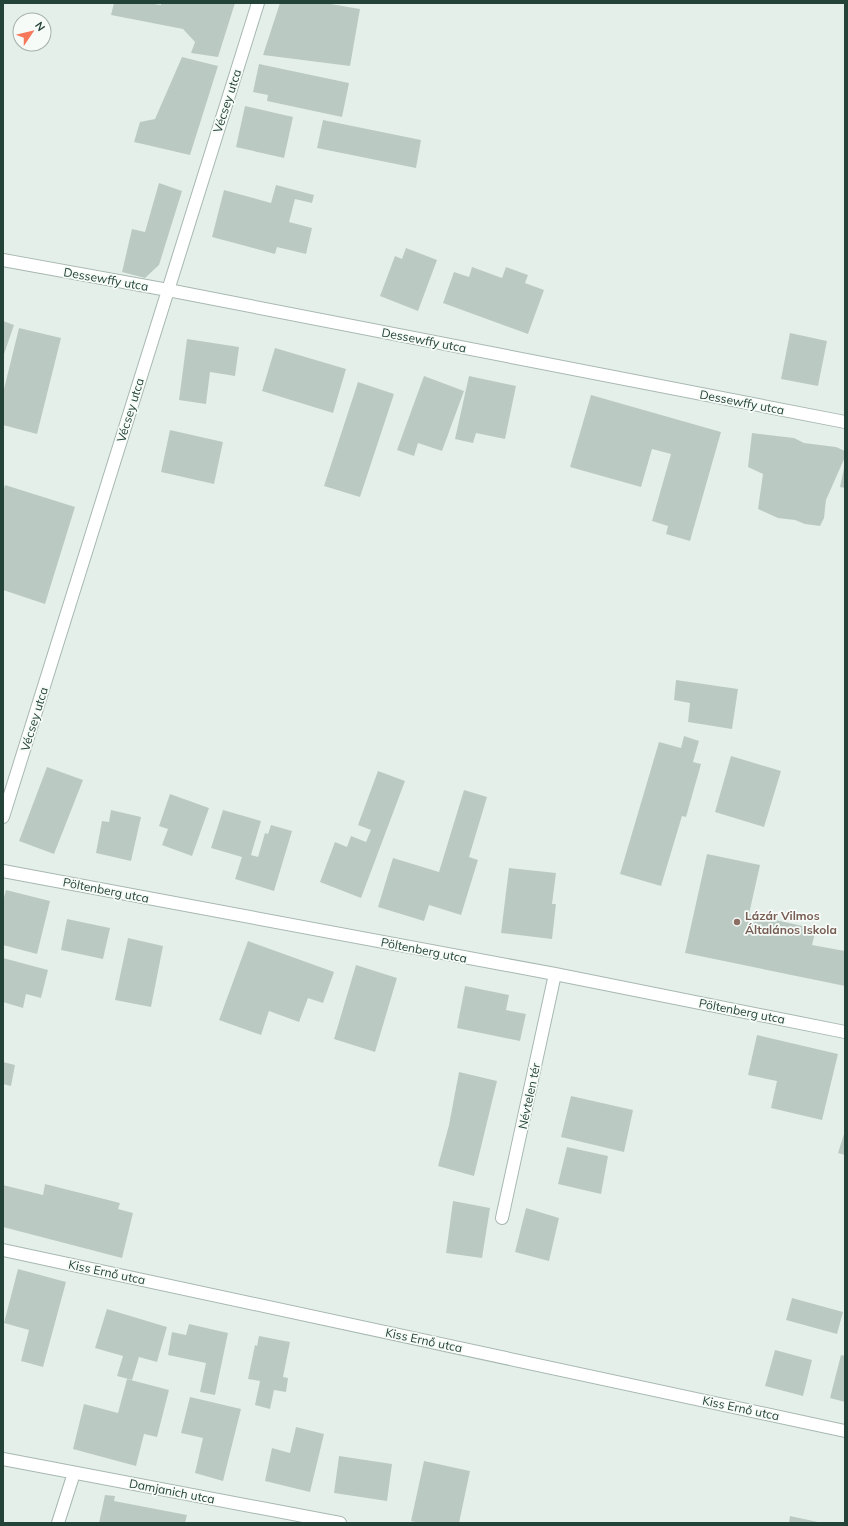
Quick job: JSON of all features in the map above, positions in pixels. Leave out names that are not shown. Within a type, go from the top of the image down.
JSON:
[{"type":"street","name":"Vécsey utca","points":[[3,817],[258,3]]},
{"type":"street","name":"Dessewffy utca","points":[[3,260],[168,290],[845,422]]},
{"type":"street","name":"Pöltenberg utca","points":[[3,871],[555,974],[845,1032]]},
{"type":"street","name":"Névtelen tér","points":[[502,1218],[555,974]]},
{"type":"street","name":"Kiss Ernő utca","points":[[3,1250],[845,1431]]},
{"type":"street","name":"Damjanich utca","points":[[3,1459],[340,1523]]},
{"type":"street","points":[[58,1523],[74,1473]]},
{"type":"building","points":[[114,3],[147,3],[161,5],[161,3],[235,3],[218,57],[191,53],[195,42],[183,29],[111,15]]},
{"type":"building","points":[[280,3],[325,3],[360,9],[350,66],[263,55]]},
{"type":"building","points":[[182,57],[218,66],[190,155],[134,142],[140,122],[155,119]]},
{"type":"building","points":[[259,64],[349,83],[342,117],[267,101],[268,95],[253,92]]},
{"type":"building","points":[[245,106],[293,117],[284,158],[236,147]]},
{"type":"building","points":[[323,120],[421,140],[416,168],[317,148]]},
{"type":"building","points":[[159,183],[182,191],[159,265],[145,278],[122,272],[132,229],[145,232]]},
{"type":"building","points":[[276,185],[314,195],[312,203],[295,199],[289,222],[312,228],[306,254],[277,247],[275,254],[212,237],[224,190],[271,203]]},
{"type":"building","points":[[406,248],[437,260],[418,311],[380,296],[395,256],[402,259]]},
{"type":"building","points":[[472,267],[502,278],[506,267],[528,275],[525,283],[544,290],[528,334],[443,303],[454,272],[469,277]]},
{"type":"building","points":[[3,321],[14,325],[3,357]]},
{"type":"building","points":[[19,328],[61,338],[37,434],[3,425],[3,393]]},
{"type":"building","points":[[790,333],[827,341],[818,386],[781,379]]},
{"type":"building","points":[[187,339],[239,347],[235,376],[210,372],[206,404],[179,400]]},
{"type":"building","points":[[275,348],[346,369],[333,413],[262,391]]},
{"type":"building","points":[[424,376],[464,391],[442,451],[418,443],[414,456],[397,450]]},
{"type":"building","points":[[469,376],[516,386],[505,439],[476,433],[473,443],[455,439]]},
{"type":"building","points":[[358,382],[394,394],[360,497],[324,486]]},
{"type":"building","points":[[591,395],[721,432],[690,541],[666,534],[668,526],[652,521],[671,454],[652,449],[641,487],[570,467]]},
{"type":"building","points":[[170,430],[223,442],[214,484],[161,472]]},
{"type":"building","points":[[752,433],[794,438],[804,443],[836,447],[845,451],[845,457],[826,500],[824,518],[820,526],[805,524],[795,520],[778,518],[758,509],[763,474],[748,467]]},
{"type":"building","points":[[845,468],[845,488],[840,487]]},
{"type":"building","points":[[5,485],[75,507],[45,604],[3,590],[3,492]]},
{"type":"building","points":[[676,680],[738,689],[732,729],[688,722],[690,703],[674,700]]},
{"type":"building","points":[[684,736],[699,741],[693,762],[701,764],[686,817],[682,816],[661,886],[620,874],[659,742],[681,748]]},
{"type":"building","points":[[731,756],[781,771],[764,827],[715,812]]},
{"type":"building","points":[[47,767],[83,780],[54,854],[19,841]]},
{"type":"building","points":[[378,771],[405,781],[361,898],[320,882],[335,842],[347,847],[351,836],[366,842],[371,830],[358,825]]},
{"type":"building","points":[[464,790],[487,797],[469,857],[478,860],[461,915],[429,905],[424,921],[378,907],[393,858],[439,872]]},
{"type":"building","points":[[170,794],[209,808],[192,856],[162,845],[168,829],[159,826]]},
{"type":"building","points":[[111,810],[141,817],[131,861],[96,853],[102,821],[109,822]]},
{"type":"building","points":[[223,810],[261,821],[251,855],[258,857],[265,833],[268,834],[271,825],[292,831],[274,891],[235,879],[242,857],[211,848]]},
{"type":"building","name":"Lázár Vilmos Általános Iskola","points":[[707,854],[760,865],[749,914],[816,929],[812,945],[845,951],[845,986],[685,953]]},
{"type":"building","points":[[509,868],[556,873],[552,904],[556,904],[552,939],[501,933]]},
{"type":"building","points":[[6,890],[50,901],[37,954],[3,945],[3,901]]},
{"type":"building","points":[[67,919],[110,928],[103,959],[61,950]]},
{"type":"building","points":[[128,938],[163,946],[151,1007],[115,1000]]},
{"type":"building","points":[[248,941],[334,972],[323,1003],[308,998],[299,1022],[269,1011],[261,1035],[219,1020]]},
{"type":"building","points":[[3,958],[48,970],[41,998],[26,994],[23,1008],[3,1002]]},
{"type":"building","points":[[356,965],[397,978],[375,1052],[334,1039]]},
{"type":"building","points":[[465,986],[509,995],[506,1010],[526,1014],[520,1041],[457,1028]]},
{"type":"building","points":[[757,1035],[838,1054],[822,1120],[771,1108],[777,1081],[748,1075]]},
{"type":"building","points":[[3,1062],[15,1065],[11,1086],[3,1084]]},
{"type":"building","points":[[459,1072],[497,1081],[474,1176],[438,1166],[449,1125]]},
{"type":"building","points":[[571,1096],[633,1110],[624,1152],[561,1137]]},
{"type":"building","points":[[845,1131],[845,1155],[838,1153]]},
{"type":"building","points":[[567,1147],[608,1156],[601,1194],[558,1184]]},
{"type":"building","points":[[45,1184],[120,1203],[118,1209],[133,1213],[122,1258],[3,1227],[3,1185],[43,1195]]},
{"type":"building","points":[[453,1201],[490,1208],[482,1258],[446,1253]]},
{"type":"building","points":[[526,1208],[559,1218],[549,1261],[515,1252]]},
{"type":"building","points":[[18,1269],[66,1282],[43,1367],[21,1361],[29,1330],[4,1323]]},
{"type":"building","points":[[792,1298],[843,1312],[837,1334],[786,1320]]},
{"type":"building","points":[[107,1309],[167,1327],[157,1362],[139,1357],[132,1380],[117,1376],[123,1356],[95,1348]]},
{"type":"building","points":[[189,1324],[228,1333],[215,1395],[200,1392],[206,1363],[168,1355],[172,1332],[186,1335]]},
{"type":"building","points":[[259,1336],[290,1342],[283,1377],[288,1378],[286,1392],[274,1390],[270,1409],[255,1405],[260,1381],[248,1379],[255,1345],[257,1346]]},
{"type":"building","points":[[775,1350],[812,1360],[803,1396],[765,1386]]},
{"type":"building","points":[[841,1355],[845,1356],[845,1402],[830,1398]]},
{"type":"building","points":[[127,1379],[169,1390],[157,1437],[144,1434],[136,1466],[73,1449],[84,1404],[118,1413]]},
{"type":"building","points":[[190,1397],[241,1409],[223,1481],[195,1473],[203,1438],[181,1433]]},
{"type":"building","points":[[296,1427],[324,1434],[310,1492],[265,1481],[272,1448],[290,1453]]},
{"type":"building","points":[[339,1456],[392,1464],[387,1501],[334,1493]]},
{"type":"building","points":[[424,1461],[470,1471],[459,1523],[420,1523],[411,1521]]},
{"type":"building","points":[[105,1495],[115,1496],[114,1501],[187,1515],[185,1523],[99,1523]]},
{"type":"building","points":[[790,1516],[818,1522],[818,1523],[789,1523]]},
{"type":"place","name":"Lázár Vilmos Általános Iskola","points":[[737,922]]}]
